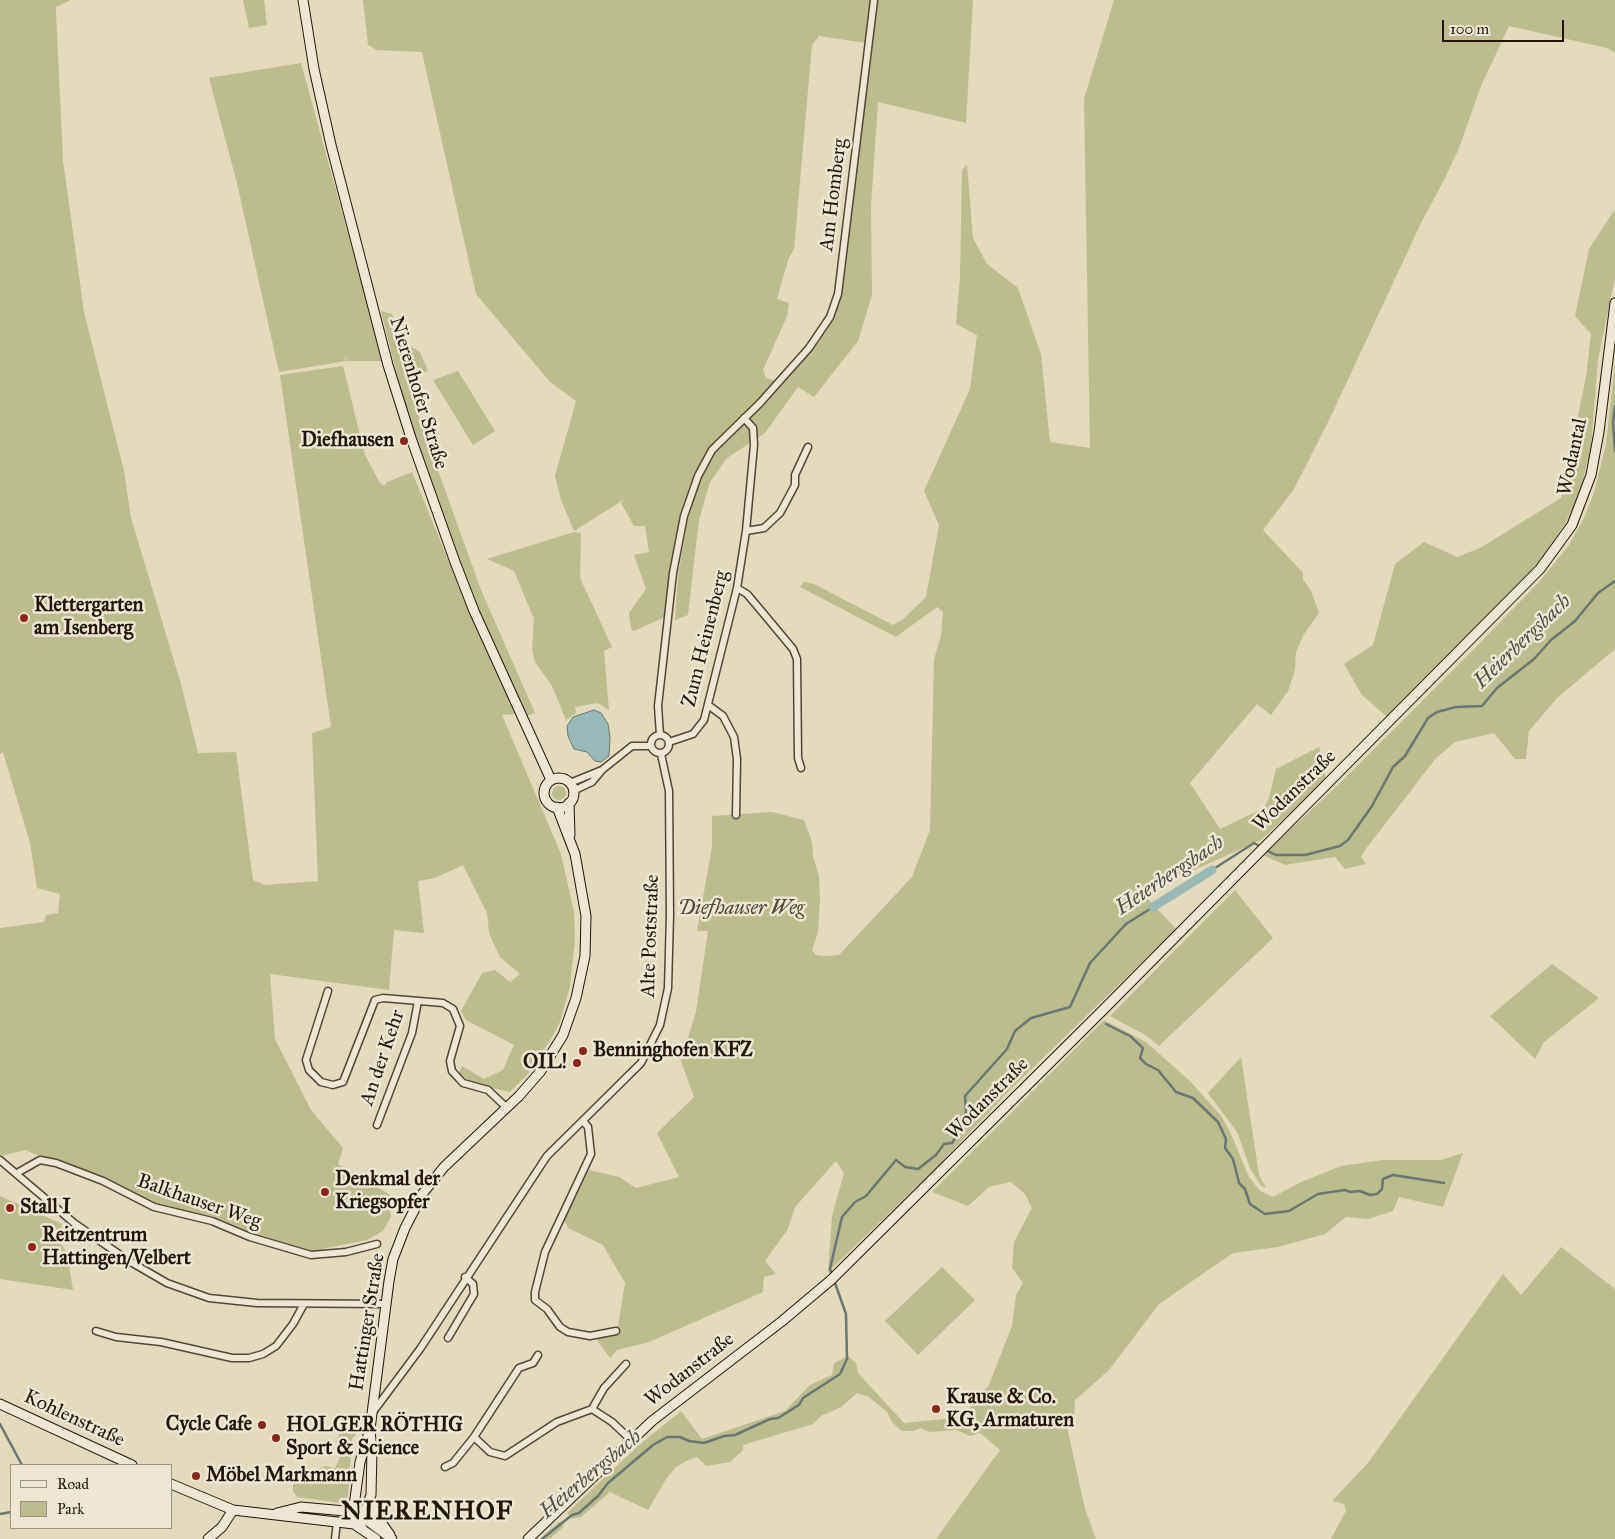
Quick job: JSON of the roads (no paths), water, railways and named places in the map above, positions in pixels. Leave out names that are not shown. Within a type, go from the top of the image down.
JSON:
[{"type":"main road","name":"Nierenhofer Straße","points":[[303,0],[314,70],[331,145],[388,365],[411,438],[474,611],[551,780]]},
{"type":"main road","name":"Wodantal","points":[[1451,661],[1540,569],[1558,546],[1578,513],[1594,462],[1615,303]]},
{"type":"main road","name":"Wodanstraße","points":[[528,1539],[632,1440],[831,1280],[1451,661]]},
{"type":"main road","points":[[560,778],[571,787],[569,803],[557,807],[549,804],[544,796],[545,788],[551,780],[560,778]]},
{"type":"main road","name":"Hattinger Straße","points":[[569,803],[570,836]]},
{"type":"main road","name":"Hattinger Straße","points":[[357,1515],[360,1462],[370,1429],[393,1259],[405,1228],[418,1202],[454,1157],[507,1108],[532,1081],[553,1052],[566,1027],[580,982],[586,942],[586,916],[581,878],[570,836],[557,807]]},
{"type":"main road","name":"Kohlenstraße","points":[[0,1404],[130,1464]]},
{"type":"main road","name":"Hattinger Straße","points":[[370,1429],[372,1449],[370,1500],[380,1521],[393,1539]]},
{"type":"main road","points":[[172,1484],[233,1510],[277,1513],[296,1518],[340,1522],[362,1528],[376,1539]]},
{"type":"main road","name":"Hattinger Straße","points":[[357,1515],[370,1500]]},
{"type":"main road","points":[[277,1513],[301,1507],[338,1509],[357,1515],[393,1539]]},
{"type":"main road","points":[[208,1539],[222,1527],[233,1510]]},
{"type":"main road","points":[[340,1522],[357,1515]]},
{"type":"main road","points":[[357,1515],[362,1528]]},
{"type":"street","name":"Am Homberg","points":[[744,418],[809,348],[830,317],[838,294],[874,0]]},
{"type":"street","name":"Zum Heinenberg","points":[[669,742],[693,734],[704,720],[737,588],[744,553],[754,433],[751,423],[744,418]]},
{"type":"street","points":[[660,735],[658,706],[673,573],[684,516],[698,476],[712,450],[744,418]]},
{"type":"street","points":[[746,531],[764,528],[780,512],[795,485],[795,475],[808,447]]},
{"type":"street","points":[[737,588],[747,594],[758,607],[793,649],[797,659],[798,758],[801,768]]},
{"type":"street","points":[[708,705],[722,716],[734,736],[737,759],[736,815]]},
{"type":"street","points":[[660,735],[665,736],[669,742],[667,751],[661,754],[653,751],[651,746],[652,740],[660,735]]},
{"type":"street","points":[[571,787],[592,782],[602,770],[632,746],[651,746]]},
{"type":"street","name":"Alte Poststraße","points":[[372,1413],[420,1349],[465,1277],[547,1156],[641,1062],[660,1025],[667,997],[670,915],[669,791],[661,754]]},
{"type":"street","name":"An der Kehr","points":[[328,991],[306,1060],[312,1074],[329,1085],[343,1082],[373,1001],[378,998],[443,1003],[453,1009],[460,1026],[450,1061],[452,1071],[463,1083],[488,1090],[507,1108]]},
{"type":"street","name":"An der Kehr","points":[[377,1125],[412,1033],[418,1001]]},
{"type":"street","points":[[583,1121],[588,1127],[591,1154],[545,1252],[534,1292],[535,1300],[547,1309],[560,1327],[568,1332],[590,1336],[616,1331]]},
{"type":"street","points":[[0,1160],[74,1223],[129,1261],[167,1283],[209,1298],[257,1303],[304,1304],[347,1302],[386,1304]]},
{"type":"street","name":"Balkhauser Weg","points":[[16,1174],[40,1160],[56,1162],[103,1181],[154,1208],[212,1221],[250,1237],[311,1255],[346,1252],[377,1244]]},
{"type":"street","points":[[448,1338],[474,1294],[473,1284],[465,1277]]},
{"type":"street","points":[[96,1331],[116,1337],[161,1342],[232,1358],[249,1358],[264,1354],[276,1346],[293,1324],[304,1304]]},
{"type":"street","points":[[445,1467],[453,1463],[474,1437],[519,1368],[533,1363],[538,1355]]},
{"type":"street","points":[[474,1437],[490,1452],[505,1456],[557,1422],[592,1409],[604,1388],[626,1364]]},
{"type":"street","points":[[592,1409],[612,1422],[632,1440]]},
{"type":"street","points":[[335,1539],[340,1522]]},
{"type":"water","points":[[594,710],[601,713],[608,724],[610,737],[609,756],[601,762],[595,761],[587,752],[574,749],[568,736],[567,726],[573,717]]},
{"type":"waterway","name":"Heierbergsbach","points":[[1615,406],[1613,423],[1615,451]]},
{"type":"waterway","name":"Heierbergsbach","points":[[1266,850],[1276,855],[1305,855],[1340,846],[1348,840],[1372,806],[1393,767],[1405,756],[1428,718],[1437,712],[1456,707],[1482,706],[1497,688],[1534,659],[1551,640],[1575,621],[1598,593],[1615,581]]},
{"type":"waterway","name":"Heierbergsbach","points":[[1212,870],[1254,843],[1261,847]]},
{"type":"waterway","name":"Heierbergsbach","points":[[1153,907],[1212,870]]},
{"type":"waterway","name":"Heierbergsbach","points":[[542,1539],[572,1515],[579,1513],[598,1496],[608,1483],[653,1445],[667,1437],[680,1437],[689,1441],[704,1443],[724,1436],[735,1435],[770,1419],[778,1418],[799,1405],[803,1398],[840,1374],[847,1359],[846,1314],[830,1269],[842,1217],[855,1202],[866,1196],[896,1160],[905,1167],[918,1169],[936,1155],[944,1144],[952,1143],[964,1124],[966,1111],[965,1096],[1007,1049],[1015,1031],[1031,1018],[1070,1007],[1090,963],[1126,924],[1153,907]]},
{"type":"waterway","points":[[1106,1024],[1130,1036],[1143,1048],[1140,1058],[1146,1064],[1158,1070],[1176,1092],[1193,1098],[1218,1122],[1226,1139],[1225,1148],[1233,1159],[1239,1183],[1245,1189],[1250,1204],[1265,1214],[1289,1211],[1318,1194],[1345,1190],[1350,1192],[1360,1191],[1370,1195],[1377,1194],[1382,1189],[1383,1179],[1393,1175],[1444,1183]]},
{"type":"waterway","points":[[0,1424],[21,1464]]},
{"type":"waterway","points":[[0,1514],[10,1512]]},
{"type":"place","name":"Diefhausen","points":[[404,441]]},
{"type":"place","name":"Klettergarten am Isenberg","points":[[24,618]]},
{"type":"place","name":"Benninghofen KFZ","points":[[583,1051]]},
{"type":"place","name":"OIL!","points":[[577,1063]]},
{"type":"place","name":"Denkmal der Kriegsopfer","points":[[325,1192]]},
{"type":"place","name":"Stall I","points":[[10,1208]]},
{"type":"place","name":"Reitzentrum Hattingen/Velbert","points":[[32,1247]]},
{"type":"place","name":"Krause & Co. KG, Armaturen","points":[[936,1409]]},
{"type":"place","name":"Cycle Cafe","points":[[262,1425]]},
{"type":"place","name":"HOLGER RÖTHIG Sport & Science","points":[[276,1438]]},
{"type":"place","name":"Möbel Markmann","points":[[196,1476]]},
{"type":"district","name":"NIERENHOF","points":[[427,1513]]},
{"type":"park label","name":"Diefhauser Weg","points":[[741,909]]}]
